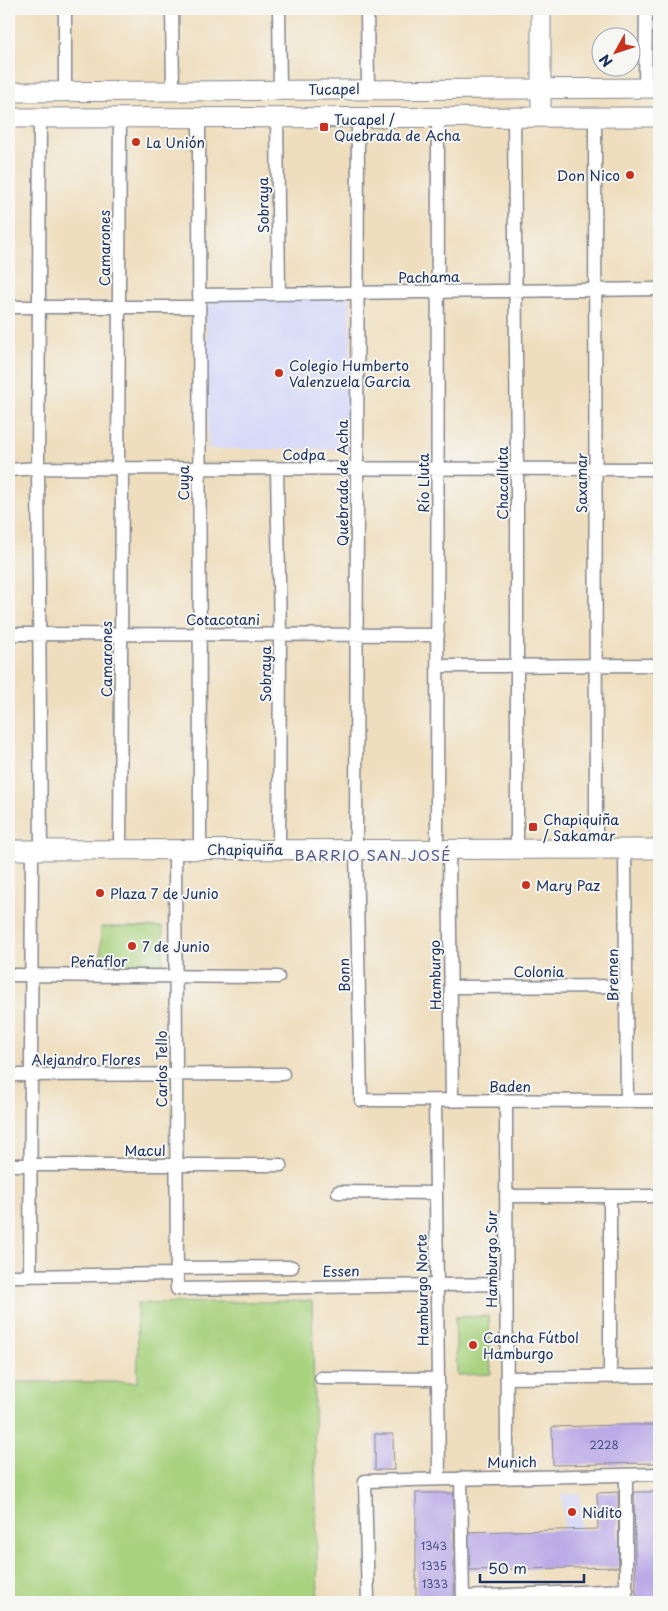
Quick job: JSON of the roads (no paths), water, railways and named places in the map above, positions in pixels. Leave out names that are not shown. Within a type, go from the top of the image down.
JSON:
[{"type":"main road","points":[[541,9],[541,116]]},
{"type":"main road","name":"Tucapel","points":[[9,92],[652,88]]},
{"type":"main road","name":"Tucapel","points":[[9,118],[659,117]]},
{"type":"main road","name":"Chapiquiña","points":[[9,850],[517,849],[654,846]]},
{"type":"street","points":[[65,9],[66,92]]},
{"type":"street","points":[[172,9],[173,91]]},
{"type":"street","points":[[279,9],[280,90]]},
{"type":"street","points":[[368,9],[368,89]]},
{"type":"street","points":[[646,9],[652,88]]},
{"type":"street","name":"Río Lluta","points":[[438,116],[438,666],[443,849]]},
{"type":"street","name":"Chacalluta","points":[[514,116],[517,469],[517,849]]},
{"type":"street","name":"Saxamar","points":[[595,116],[596,848]]},
{"type":"street","name":"Cuya","points":[[199,117],[200,849]]},
{"type":"street","name":"Sobraya","points":[[277,117],[279,294]]},
{"type":"street","name":"Quebrada de Acha","points":[[356,849],[358,117]]},
{"type":"street","points":[[30,1276],[31,976],[36,850],[39,634],[40,118]]},
{"type":"street","name":"Camarones","points":[[120,118],[120,850]]},
{"type":"street","name":"Pachama","points":[[9,307],[119,307],[279,294],[659,289]]},
{"type":"street","name":"Codpa","points":[[9,470],[38,468],[659,469]]},
{"type":"street","name":"Sobraya","points":[[278,469],[280,849]]},
{"type":"street","name":"Cotacotani","points":[[9,634],[438,635]]},
{"type":"street","points":[[438,666],[659,665]]},
{"type":"street","name":"Bremen","points":[[625,848],[628,1101]]},
{"type":"street","name":"Carlos Tello","points":[[175,849],[177,1289]]},
{"type":"street","name":"Bonn","points":[[356,849],[361,1100]]},
{"type":"street","name":"Hamburgo","points":[[443,849],[451,987],[452,1100]]},
{"type":"street","name":"Peñaflor","points":[[9,975],[278,977]]},
{"type":"street","name":"Colonia","points":[[451,987],[627,986]]},
{"type":"street","name":"Alejandro Flores","points":[[9,1074],[283,1074]]},
{"type":"street","name":"Baden","points":[[361,1100],[659,1101]]},
{"type":"street","name":"Hamburgo Norte","points":[[435,1100],[439,1479]]},
{"type":"street","name":"Hamburgo Sur","points":[[506,1101],[507,1478]]},
{"type":"street","name":"Macul","points":[[9,1165],[281,1165]]},
{"type":"street","points":[[338,1192],[436,1193]]},
{"type":"street","points":[[506,1196],[659,1196]]},
{"type":"street","points":[[610,1196],[610,1377]]},
{"type":"street","points":[[9,1276],[292,1267]]},
{"type":"street","name":"Essen","points":[[177,1289],[506,1284]]},
{"type":"street","points":[[508,1378],[659,1376]]},
{"type":"street","points":[[321,1378],[438,1379]]},
{"type":"street","name":"Munich","points":[[368,1602],[364,1481],[659,1474]]},
{"type":"street","points":[[461,1478],[463,1600],[627,1596],[626,1475]]},
{"type":"place","name":"Tucapel / Quebrada de Acha","points":[[324,127]]},
{"type":"place","name":"La Unión","points":[[136,142]]},
{"type":"place","name":"Don Nico","points":[[630,175]]},
{"type":"place","name":"Colegio Humberto Valenzuela Garcia","points":[[279,373]]},
{"type":"place","name":"Chapiquiña / Sakamar","points":[[533,827]]},
{"type":"place","name":"Mary Paz","points":[[526,885]]},
{"type":"place","name":"Plaza 7 de Junio","points":[[100,893]]},
{"type":"place","name":"7 de Junio","points":[[132,946]]},
{"type":"place","name":"Cancha Fútbol Hamburgo","points":[[473,1345]]},
{"type":"place","name":"Nidito","points":[[572,1512]]},
{"type":"district","name":"BARRIO SAN JOSÉ","points":[[373,854]]}]
